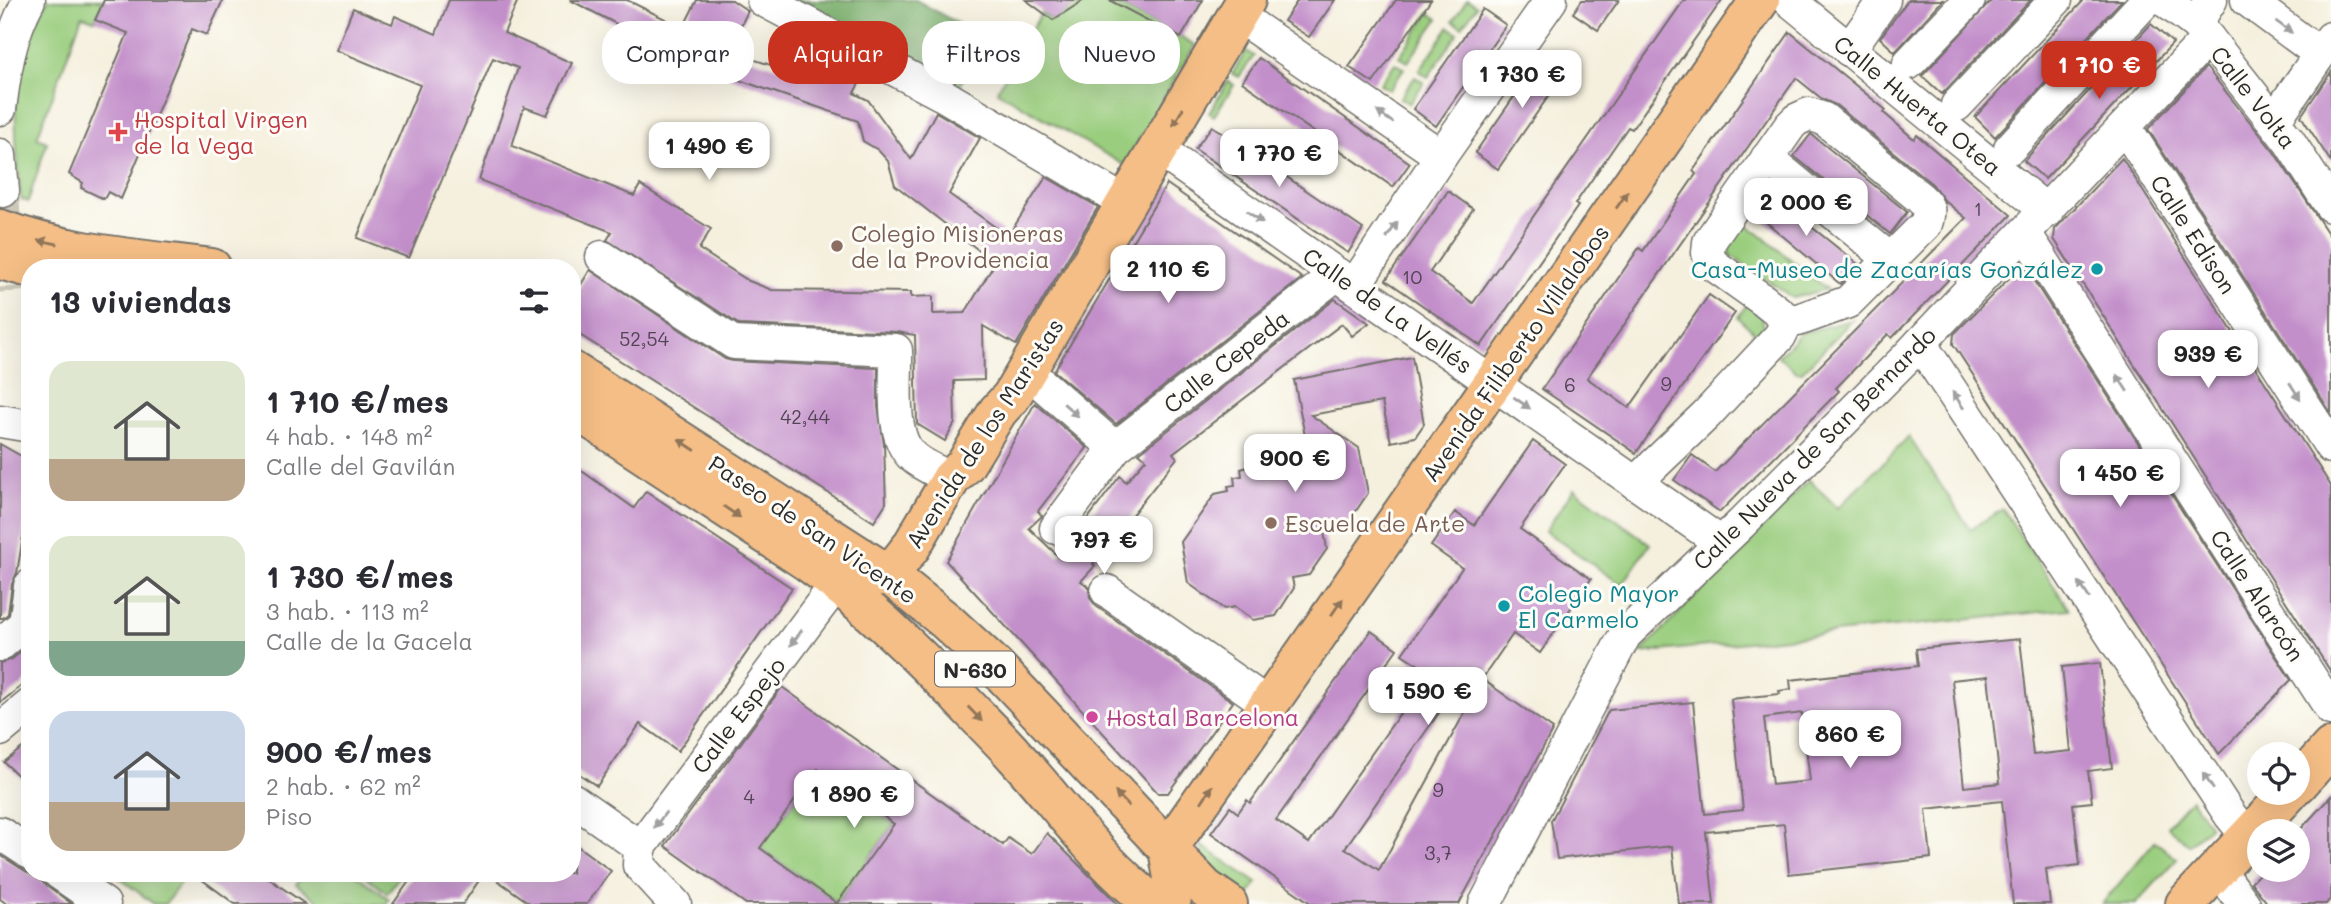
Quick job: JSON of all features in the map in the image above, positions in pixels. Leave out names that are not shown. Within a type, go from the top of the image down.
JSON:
[{"type":"main road","name":"Avenida Filiberto Villalobos","points":[[1168,849],[1760,0]]},
{"type":"main road","name":"Avenida de los Maristas","points":[[876,592],[911,547],[951,479],[965,465],[998,411],[1011,397],[1242,8]]},
{"type":"main road","points":[[0,229],[15,235],[105,255],[138,259]]},
{"type":"main road","points":[[0,260],[21,266]]},
{"type":"main road","name":"Paseo de San Vicente","points":[[581,379],[876,592],[1070,823],[1136,891],[1154,904]]},
{"type":"main road","name":"Paseo de San Vicente","points":[[581,412],[984,656],[1205,888],[1228,904]]},
{"type":"main road","points":[[2310,771],[2331,747]]},
{"type":"main road","name":"Paseo de San Vicente","points":[[1015,755],[1112,831],[1137,842],[1168,849]]},
{"type":"main road","points":[[2264,819],[2277,805]]},
{"type":"main road","points":[[2185,904],[2247,836]]},
{"type":"main road","points":[[1168,849],[1174,884],[1171,904]]},
{"type":"street","points":[[0,109],[6,60],[16,25],[29,0]]},
{"type":"street","points":[[763,0],[943,95],[1128,204]]},
{"type":"street","name":"Calle Huerta Otea","points":[[1789,0],[2047,211]]},
{"type":"street","points":[[1849,50],[1884,0]]},
{"type":"street","points":[[1909,63],[1969,0]]},
{"type":"street","points":[[1957,105],[2056,0]]},
{"type":"street","points":[[2010,148],[2147,0]]},
{"type":"street","name":"Calle Volta","points":[[2164,0],[2205,21],[2331,206]]},
{"type":"street","points":[[2247,0],[2326,46],[2274,121]]},
{"type":"street","name":"Calle Cepeda","points":[[1056,527],[1115,448],[1345,280],[1441,156],[1536,5]]},
{"type":"street","points":[[1242,8],[1441,156]]},
{"type":"street","name":"Calle Nueva de San Bernardo","points":[[1485,904],[1625,635],[1741,524],[1920,343],[1982,291],[2025,233],[2125,127],[2205,21]]},
{"type":"street","points":[[1809,114],[1815,115],[1824,119],[1927,204],[1930,211],[1926,224],[1848,302],[1798,320],[1788,320],[1711,263],[1708,253],[1709,242],[1767,158],[1796,120],[1809,114]]},
{"type":"street","name":"Calle Edison","points":[[2125,127],[2331,447]]},
{"type":"street","name":"Calle de La Vellés","points":[[1159,150],[1720,542]]},
{"type":"street","points":[[0,156],[3,191]]},
{"type":"street","points":[[1767,158],[1891,261]]},
{"type":"street","name":"Calle Alarcón","points":[[2025,233],[2331,709]]},
{"type":"street","points":[[602,257],[734,343],[896,350],[898,432],[903,446],[914,458],[951,479]]},
{"type":"street","points":[[1635,483],[1706,415],[1780,336],[1788,320]]},
{"type":"street","points":[[1920,343],[2230,815],[2247,836]]},
{"type":"street","points":[[1027,371],[1115,448]]},
{"type":"street","points":[[0,421],[21,424]]},
{"type":"street","points":[[1107,591],[1268,705]]},
{"type":"street","name":"Calle Espejo","points":[[640,847],[876,592]]},
{"type":"street","points":[[0,645],[21,627]]},
{"type":"street","points":[[0,730],[21,712]]},
{"type":"street","points":[[581,805],[640,847],[639,865],[675,904]]},
{"type":"street","points":[[0,833],[21,847]]},
{"type":"street","points":[[2218,869],[2244,904]]},
{"type":"street","points":[[72,882],[104,904]]},
{"type":"green space","points":[[48,0],[104,0],[95,20],[82,16],[37,138],[47,142],[28,202],[21,199],[16,146],[16,97],[26,50]]},
{"type":"green space","points":[[779,0],[916,0],[953,21],[922,21],[922,73],[908,66],[908,21],[820,21]]},
{"type":"green space","points":[[1069,0],[1109,0],[1149,21],[1059,21],[1059,84],[1172,84],[1124,165],[997,91],[1001,84],[1045,84],[1045,21],[1036,21],[1041,13],[1053,20],[1069,10]]},
{"type":"green space","points":[[1467,0],[1477,6],[1462,27],[1453,21]]},
{"type":"green space","points":[[1429,13],[1438,19],[1408,62],[1399,57]]},
{"type":"green space","points":[[1449,27],[1458,33],[1428,77],[1419,71]]},
{"type":"green space","points":[[1180,37],[1195,45],[1180,70]]},
{"type":"green space","points":[[1246,51],[1254,56],[1239,77],[1232,74]]},
{"type":"green space","points":[[1395,63],[1404,68],[1389,90],[1380,84]]},
{"type":"green space","points":[[1415,77],[1424,83],[1409,104],[1400,98]]},
{"type":"green space","points":[[1228,81],[1234,85],[1214,116],[1209,113]]},
{"type":"green space","points":[[943,84],[961,84],[957,91]]},
{"type":"green space","points":[[1743,221],[1827,289],[1793,298],[1730,255],[1728,241]]},
{"type":"green space","points":[[1747,304],[1761,316],[1763,326],[1758,336],[1738,317]]},
{"type":"green space","points":[[1852,320],[1802,372],[1796,372],[1778,356],[1801,333]]},
{"type":"green space","points":[[1909,437],[1970,529],[2003,509],[2069,609],[1640,653],[1809,480],[1838,508]]},
{"type":"green space","points":[[1574,489],[1650,544],[1622,585],[1545,531]]},
{"type":"green space","points":[[818,769],[894,824],[837,903],[760,848]]},
{"type":"green space","points":[[2191,799],[2210,826],[2189,845],[2167,826]]},
{"type":"green space","points":[[2155,841],[2177,859],[2136,904],[2102,904]]},
{"type":"green space","points":[[1201,845],[1257,883],[1244,902],[1206,866]]},
{"type":"green space","points":[[125,882],[181,882],[165,904],[154,904]]},
{"type":"green space","points":[[366,882],[389,899],[386,904],[322,904],[296,884]]},
{"type":"green space","points":[[373,882],[395,882],[387,893]]},
{"type":"building","points":[[104,0],[223,0],[207,35],[192,29],[121,199],[108,192],[104,199],[81,188],[83,183],[69,174],[128,33],[95,20]]},
{"type":"building","points":[[449,0],[518,0],[504,33],[572,63],[547,115],[524,107],[512,146],[634,196],[640,185],[711,229],[699,249],[749,281],[772,290],[911,292],[911,297],[933,296],[933,314],[965,313],[995,263],[895,185],[888,161],[878,150],[863,141],[858,121],[751,84],[754,84],[754,60],[768,64],[768,84],[859,84],[854,93],[868,100],[911,159],[936,112],[980,138],[949,194],[1008,236],[1046,177],[1098,207],[1016,345],[983,326],[984,380],[954,381],[955,423],[945,441],[917,424],[915,335],[740,325],[607,240],[612,232],[479,180],[518,68],[493,58],[409,258],[357,238],[420,85],[336,50],[353,8],[392,24],[395,16],[436,34]]},
{"type":"building","points":[[570,0],[627,0],[669,21],[611,21]]},
{"type":"building","points":[[697,0],[732,0],[748,11],[743,21],[686,21]]},
{"type":"building","points":[[1026,0],[1084,0],[1053,20]]},
{"type":"building","points":[[1109,0],[1203,0],[1181,38],[1180,21],[1149,21]]},
{"type":"building","points":[[1298,0],[1335,0],[1309,37],[1284,21]]},
{"type":"building","points":[[1396,0],[1431,0],[1373,83],[1349,67]]},
{"type":"building","points":[[1582,0],[1619,0],[1598,30],[1573,13]]},
{"type":"building","points":[[1684,0],[1722,0],[1632,129],[1628,127],[1575,204],[1578,206],[1481,346],[1386,280],[1448,191],[1473,209],[1430,272],[1473,303]]},
{"type":"building","points":[[1908,0],[1943,0],[1895,52],[1880,38]]},
{"type":"building","points":[[1992,0],[2031,0],[1942,94],[1922,76]]},
{"type":"building","points":[[2084,0],[2122,0],[1995,137],[1975,117]]},
{"type":"building","points":[[1483,9],[1506,25],[1436,126],[1413,109]]},
{"type":"building","points":[[2151,24],[2173,43],[2045,179],[2024,161]]},
{"type":"building","points":[[1790,32],[1886,110],[1884,113],[1914,139],[1917,135],[2011,215],[1892,338],[1888,334],[1836,388],[1839,391],[1720,512],[1674,480],[1692,455],[1715,472],[1966,218],[1945,201],[1932,184],[1836,105],[1822,99],[1796,78],[1587,378],[1629,408],[1709,295],[1735,313],[1636,453],[1542,389],[1639,248],[1643,251],[1696,174],[1693,171]]},
{"type":"building","points":[[1545,52],[1568,68],[1498,169],[1475,153]]},
{"type":"building","points":[[1259,58],[1410,163],[1393,187],[1242,82]]},
{"type":"building","points":[[2206,67],[2274,152],[2331,238],[2331,413],[2148,129]]},
{"type":"building","points":[[2331,72],[2331,162],[2301,116]]},
{"type":"building","points":[[1212,126],[1363,229],[1348,253],[1195,149]]},
{"type":"building","points":[[1811,134],[1907,212],[1890,234],[1794,156]]},
{"type":"building","points":[[2122,158],[2331,486],[2331,672],[2054,239],[2055,229]]},
{"type":"building","points":[[1167,184],[1302,278],[1116,424],[1054,371]]},
{"type":"building","points":[[1767,191],[1859,265],[1840,284],[1753,211]]},
{"type":"building","points":[[2023,264],[2291,680],[2219,754],[1953,344],[1954,334]]},
{"type":"building","points":[[590,270],[725,359],[878,368],[878,407],[884,444],[886,503],[874,522],[581,336],[581,284]]},
{"type":"building","points":[[1335,299],[1369,323],[1352,336],[1342,324],[1173,453],[1177,458],[1081,581],[1089,587],[1090,598],[1096,606],[1233,702],[1168,793],[1158,793],[946,561],[1035,403],[1087,448],[1038,511],[1042,516],[1029,528],[1059,557],[1120,476],[1126,482],[1146,459],[1139,453]]},
{"type":"building","name":"Escuela de Arte","points":[[1412,357],[1424,424],[1415,437],[1391,442],[1382,402],[1311,415],[1359,448],[1368,493],[1344,529],[1324,532],[1327,549],[1309,575],[1292,578],[1294,588],[1276,616],[1253,620],[1235,607],[1224,609],[1188,583],[1181,542],[1215,494],[1229,491],[1228,486],[1235,485],[1234,477],[1242,476],[1241,469],[1248,467],[1246,460],[1254,458],[1253,450],[1286,445],[1285,440],[1305,436],[1294,380]]},
{"type":"building","points":[[1533,441],[1565,464],[1520,529],[1591,579],[1540,653],[1513,634],[1482,679],[1553,729],[1459,904],[1312,904],[1211,833],[1230,807],[1238,813],[1247,800],[1250,803],[1371,631],[1397,649],[1276,820],[1309,843],[1429,672],[1402,654],[1462,568],[1431,546],[1455,512],[1474,525]],"holes":[[[1447,701],[1465,712],[1379,870],[1345,848]]]},
{"type":"building","points":[[0,444],[21,456],[21,549],[8,614],[0,618]]},
{"type":"building","points":[[581,470],[634,508],[646,491],[792,588],[678,751],[640,724],[597,786],[581,775]]},
{"type":"building","points":[[2020,639],[2033,755],[2071,751],[2062,667],[2100,663],[2112,768],[2088,771],[2092,802],[2073,804],[2080,865],[2046,869],[2050,904],[2013,904],[2002,801],[1926,809],[1931,858],[1789,874],[1784,824],[1706,832],[1714,904],[1679,904],[1672,846],[1557,859],[1551,821],[1609,710],[1693,702],[1705,814],[1743,810],[1731,699],[1780,694],[1779,691],[1791,689],[1790,680],[1918,666],[1916,649]],"holes":[[[1988,676],[2000,783],[1964,787],[1952,680]],[[1802,713],[1810,781],[1772,785],[1764,718]]]},
{"type":"building","points":[[21,652],[21,686],[0,703],[0,663],[12,659]]},
{"type":"building","points":[[782,687],[1003,845],[1008,838],[1032,854],[1047,833],[1118,904],[746,904],[665,846]],"holes":[[[818,769],[894,824],[837,903],[760,848]]]},
{"type":"building","points":[[21,749],[21,778],[4,762]]},
{"type":"building","points":[[2331,796],[2331,898],[2326,904],[2268,904],[2251,882],[2310,882],[2310,819]]},
{"type":"building","points":[[581,849],[611,871],[587,904],[531,904],[500,882],[581,882]]},
{"type":"building","points":[[0,855],[21,868],[21,882],[42,882],[72,904],[7,904],[0,899]]},
{"type":"building","points":[[205,882],[274,882],[305,904],[235,904]]},
{"type":"building","points":[[409,882],[478,882],[463,904],[393,904]]},
{"type":"tunnel","points":[[3,191],[9,292]]},
{"type":"place","name":"Hospital Virgen de la Vega","points":[[118,132]]},
{"type":"place","name":"Colegio Misioneras de la Providencia","points":[[837,246]]},
{"type":"place","name":"Casa-Museo de Zacarías González","points":[[2097,269]]},
{"type":"place","name":"Escuela de Arte","points":[[1271,523]]},
{"type":"place","name":"Colegio Mayor El Carmelo","points":[[1504,606]]},
{"type":"place","name":"Hostal Barcelona","points":[[1092,717]]}]
